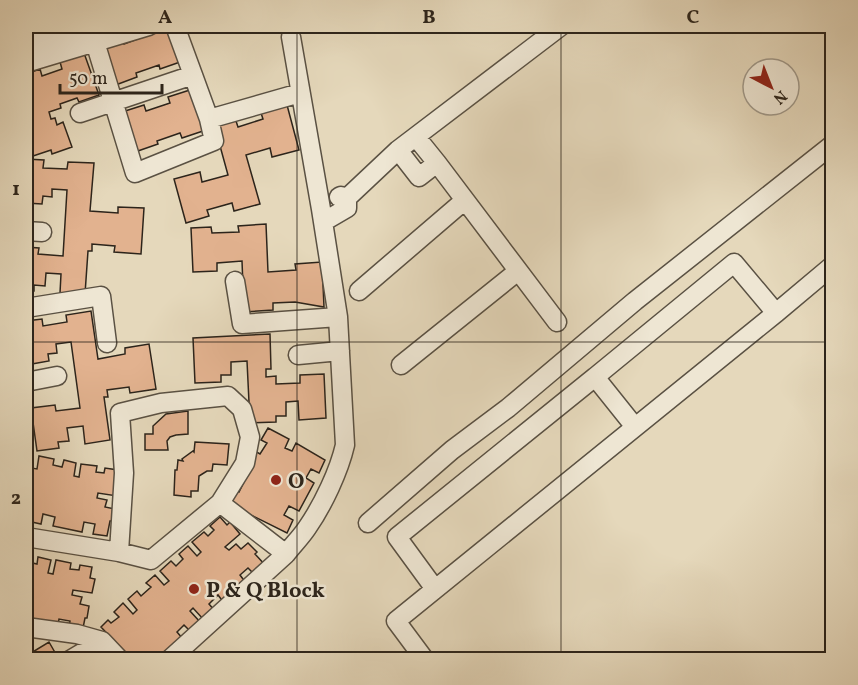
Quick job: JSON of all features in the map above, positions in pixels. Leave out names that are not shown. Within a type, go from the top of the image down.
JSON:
[{"type":"street","points":[[26,46],[149,26]]},
{"type":"street","points":[[91,34],[135,173],[214,141],[209,119],[175,26]]},
{"type":"street","points":[[322,216],[347,208],[347,198],[398,150],[561,26]]},
{"type":"street","points":[[26,63],[91,34]]},
{"type":"street","points":[[169,660],[286,554],[308,526],[324,498],[345,445],[338,317],[291,37]]},
{"type":"street","points":[[80,113],[193,75]]},
{"type":"street","points":[[209,119],[300,93]]},
{"type":"street","points":[[416,136],[557,322]]},
{"type":"street","points":[[368,523],[452,450],[508,408],[635,301],[832,145]]},
{"type":"street","points":[[398,150],[419,177],[437,163]]},
{"type":"street","points":[[359,291],[465,200]]},
{"type":"street","points":[[435,589],[397,537],[734,263],[776,313]]},
{"type":"street","points":[[420,658],[396,621],[832,266]]},
{"type":"street","points":[[401,365],[518,271]]},
{"type":"street","points":[[235,281],[242,324],[338,317]]},
{"type":"street","points":[[26,308],[101,296],[107,343]]},
{"type":"street","points":[[298,355],[340,351]]},
{"type":"street","points":[[26,382],[57,376]]},
{"type":"street","points":[[596,377],[635,427]]},
{"type":"street","points":[[26,537],[119,552],[151,560],[220,503],[244,463],[250,437],[242,409],[228,396],[161,404],[120,413],[124,473],[119,552]]},
{"type":"street","points":[[220,503],[286,554]]},
{"type":"street","points":[[26,627],[77,633],[102,641],[120,660]]},
{"type":"street","points":[[70,660],[102,641]]},
{"type":"building","points":[[157,26],[170,26],[183,61],[160,69],[159,65],[136,73],[137,77],[113,86],[99,46],[122,38],[124,44],[148,35]]},
{"type":"building","points":[[84,53],[99,95],[79,102],[77,98],[60,104],[61,108],[49,112],[51,119],[55,118],[57,125],[63,122],[72,147],[52,154],[51,150],[30,157],[26,144],[26,74],[40,69],[42,76],[62,69],[60,62]]},
{"type":"building","points":[[193,89],[206,130],[182,138],[180,133],[135,152],[122,112],[144,105],[146,111],[170,103],[168,97]]},
{"type":"building","points":[[287,105],[299,150],[272,157],[270,148],[246,155],[260,204],[234,211],[232,203],[207,210],[209,216],[186,223],[174,179],[200,172],[202,182],[228,175],[214,124],[235,118],[238,127],[263,119],[261,113]]},
{"type":"building","points":[[26,159],[44,160],[43,168],[67,169],[68,162],[94,163],[90,211],[118,213],[118,207],[144,208],[141,254],[114,252],[115,246],[92,244],[92,251],[88,251],[85,294],[60,293],[61,274],[46,273],[45,286],[34,285],[34,291],[26,290],[26,247],[39,248],[38,254],[63,256],[67,190],[52,189],[52,197],[43,196],[42,204],[26,203]]},
{"type":"building","points":[[266,224],[268,272],[296,270],[295,264],[322,262],[324,307],[295,302],[273,303],[273,310],[244,312],[242,261],[217,263],[217,271],[193,272],[191,228],[211,227],[212,233],[239,232],[238,226]]},
{"type":"building","points":[[91,311],[98,359],[125,354],[125,348],[149,344],[156,389],[130,393],[129,387],[107,390],[108,397],[104,397],[110,440],[85,444],[83,426],[67,428],[69,441],[58,442],[59,448],[37,451],[31,408],[55,405],[56,411],[80,408],[71,342],[56,344],[57,353],[48,354],[49,361],[26,365],[26,321],[42,319],[43,326],[67,322],[66,315]]},
{"type":"building","points":[[270,334],[271,369],[266,369],[266,377],[276,376],[276,384],[300,383],[300,375],[324,374],[326,418],[299,420],[298,401],[286,402],[286,416],[276,416],[276,422],[250,423],[247,361],[231,362],[231,375],[221,375],[221,382],[195,383],[193,338]]},
{"type":"building","points":[[188,411],[188,434],[170,437],[167,441],[168,450],[145,450],[145,434],[153,434],[153,426],[166,414]]},
{"type":"building","name":"O","points":[[268,428],[289,439],[285,448],[292,451],[296,443],[325,460],[319,473],[311,469],[306,478],[314,483],[299,511],[289,506],[284,515],[293,520],[287,533],[227,503],[235,490],[239,492],[244,482],[240,479],[255,451],[260,454],[267,443],[261,440]]},
{"type":"building","points":[[195,442],[229,444],[227,465],[213,464],[212,471],[199,476],[198,491],[191,491],[191,497],[174,495],[175,470],[177,470],[178,460],[183,461],[182,459],[194,452]]},
{"type":"building","points":[[26,453],[33,455],[31,468],[37,469],[39,456],[54,459],[53,465],[62,467],[64,460],[76,463],[74,476],[79,477],[81,464],[97,466],[96,472],[104,473],[105,468],[118,470],[117,496],[98,493],[97,498],[107,500],[105,507],[115,509],[107,536],[93,534],[95,524],[84,522],[82,532],[53,526],[55,517],[43,514],[41,524],[27,521],[30,505],[26,504]]},
{"type":"building","name":"P & Q Block","points":[[220,517],[227,525],[230,522],[240,534],[225,547],[229,550],[236,544],[241,549],[248,543],[266,566],[255,575],[248,568],[240,575],[246,583],[224,603],[218,595],[209,604],[215,611],[204,620],[193,608],[190,611],[201,623],[191,632],[184,625],[177,632],[183,639],[160,660],[155,660],[152,656],[147,660],[132,660],[101,627],[108,620],[111,623],[119,617],[114,612],[123,603],[133,614],[137,610],[128,599],[137,591],[141,596],[151,587],[146,583],[155,575],[164,585],[169,581],[160,571],[171,561],[176,566],[183,559],[179,554],[188,546],[197,556],[201,552],[192,542],[204,532],[208,536],[214,530],[210,526]]},
{"type":"building","points":[[26,555],[29,555],[28,562],[37,564],[38,557],[51,560],[48,573],[53,574],[56,560],[71,563],[70,569],[79,570],[80,565],[92,567],[90,578],[95,579],[92,593],[73,590],[72,595],[82,597],[80,604],[89,606],[82,633],[68,631],[70,621],[59,619],[57,629],[28,623],[30,614],[26,613]]},
{"type":"building","points":[[49,642],[57,656],[51,660],[26,660],[26,656]]},
{"type":"place","name":"O","points":[[276,480]]},
{"type":"place","name":"P & Q Block","points":[[194,589]]}]
